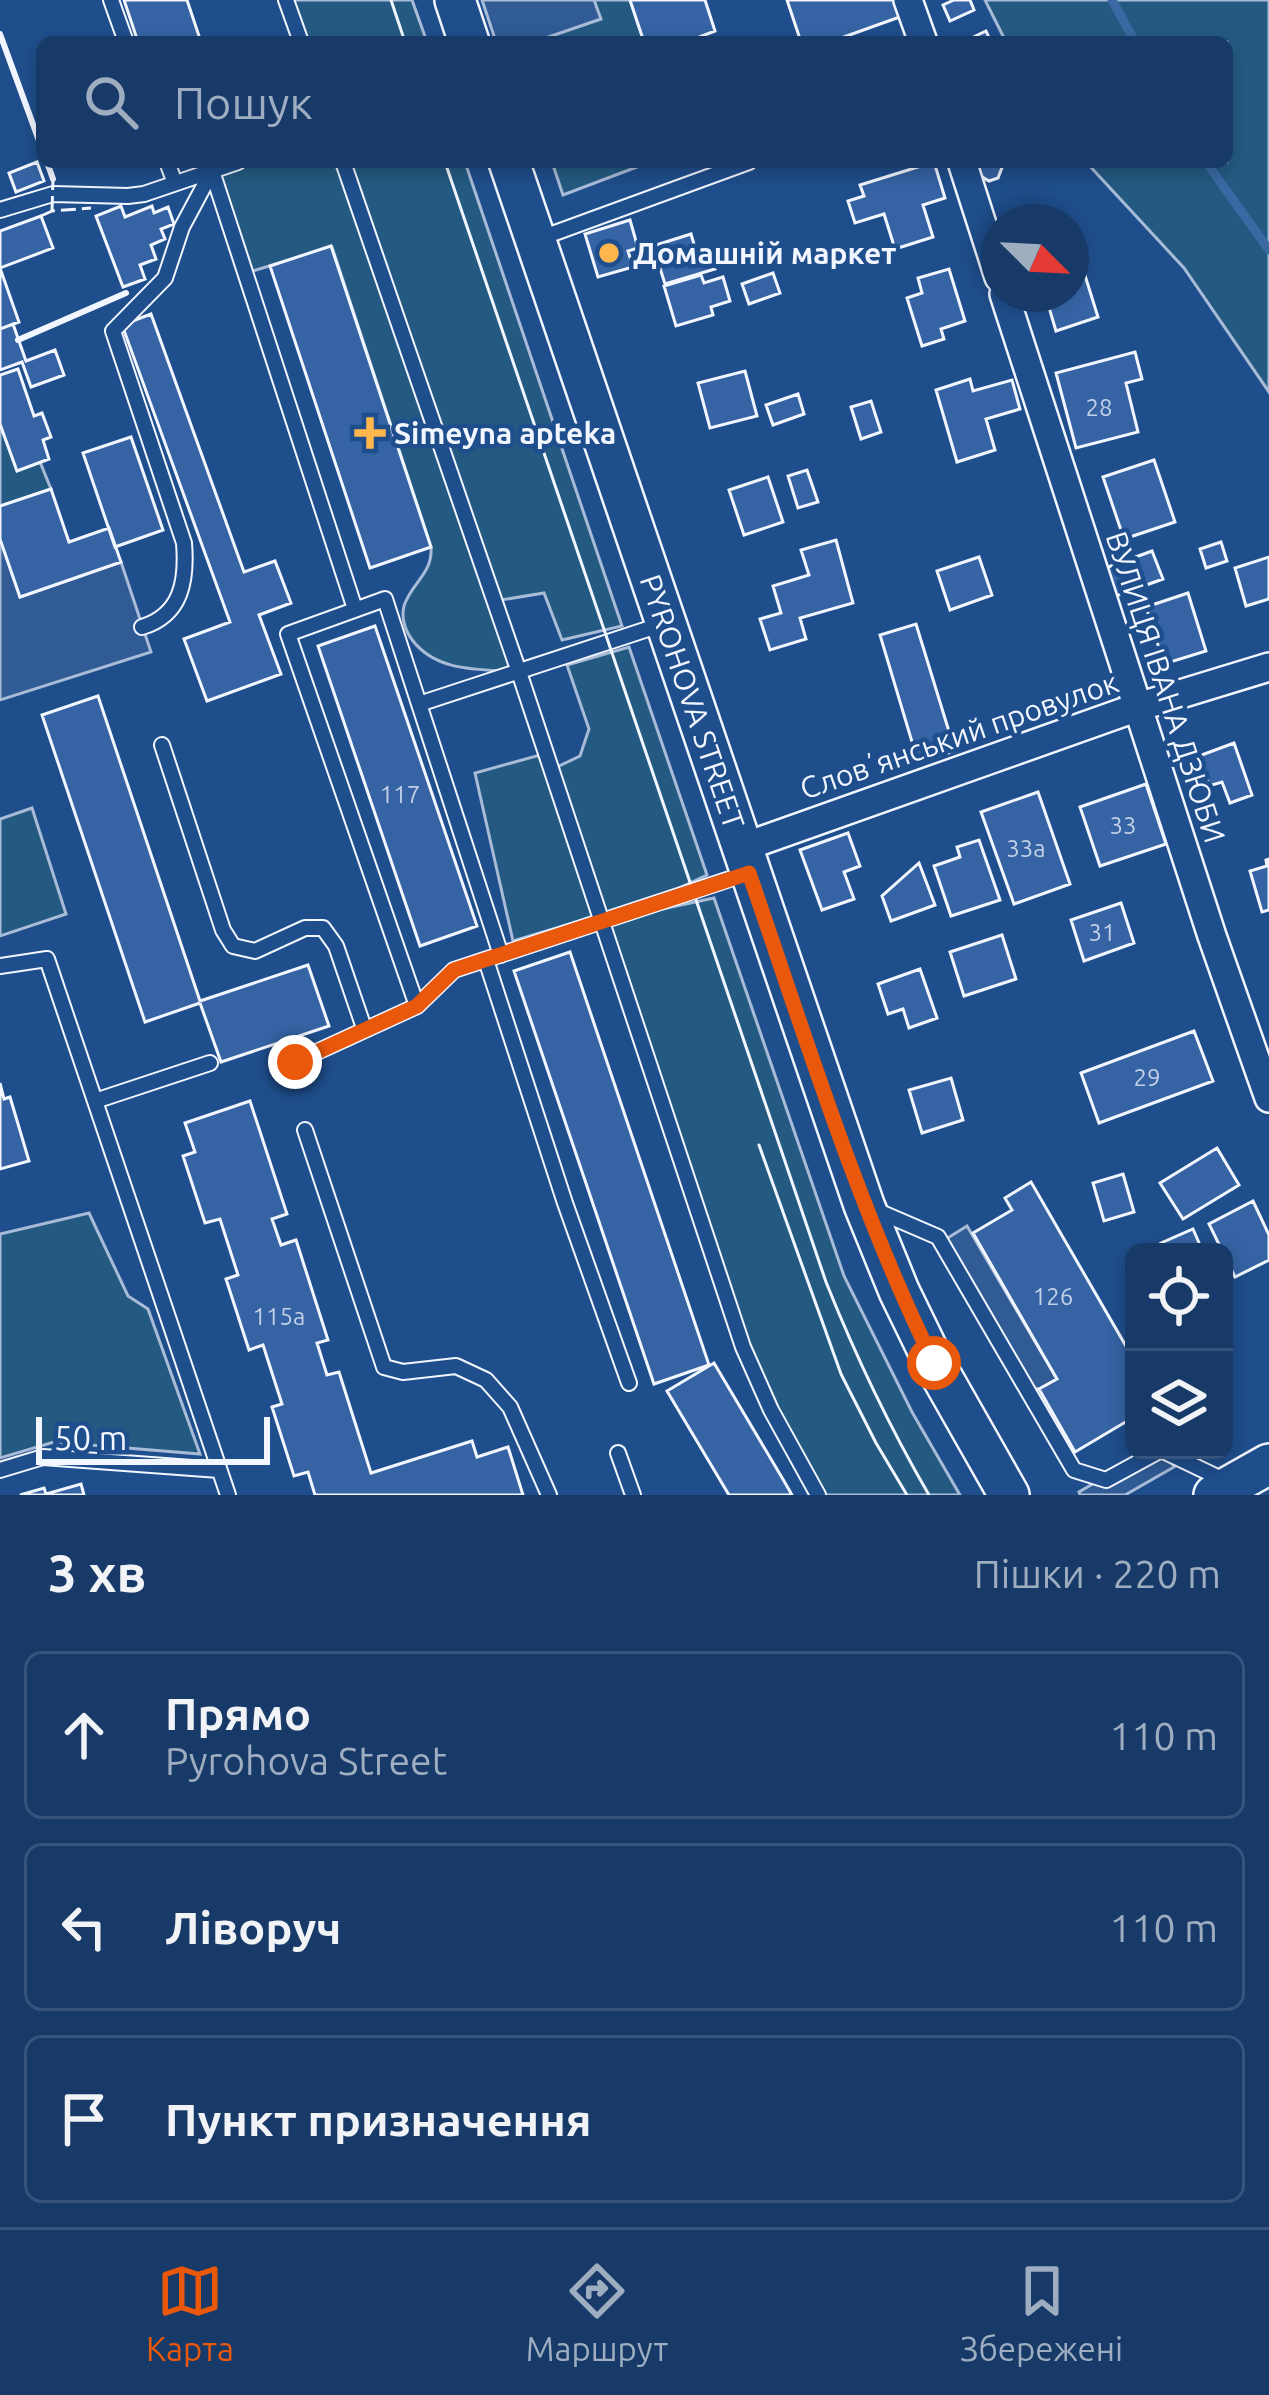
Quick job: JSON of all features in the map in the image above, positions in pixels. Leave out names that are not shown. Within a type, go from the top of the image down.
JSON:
[{"type":"main road","points":[[455,0],[467,36]]},
{"type":"main road","name":"PYROHOVA STREET","points":[[511,168],[864,1205],[934,1363],[1009,1495]]},
{"type":"main road","points":[[1224,1490],[1269,1464]]},
{"type":"street","points":[[908,0],[920,36]]},
{"type":"street","points":[[964,168],[981,221]]},
{"type":"street","name":"ВУЛИЦЯ ІВАНА ДЗЮБИ","points":[[1010,312],[1269,1098]]},
{"type":"street","name":"Словʼянський провулок","points":[[745,860],[1138,707],[1269,667]]},
{"type":"lane","points":[[111,0],[124,36]]},
{"type":"lane","points":[[286,0],[299,36]]},
{"type":"lane","points":[[169,168],[175,183]]},
{"type":"lane","points":[[0,211],[53,194],[128,196],[221,168]]},
{"type":"lane","points":[[345,168],[519,672],[743,1347],[818,1495]]},
{"type":"lane","points":[[536,240],[733,168]]},
{"type":"lane","points":[[212,171],[356,610]]},
{"type":"lane","points":[[142,627],[154,624],[172,609],[183,590],[184,543],[113,331],[165,278],[182,227],[212,171]]},
{"type":"lane","points":[[417,1006],[288,634],[385,599],[565,1203],[629,1383]]},
{"type":"lane","points":[[419,704],[665,624]]},
{"type":"lane","points":[[162,745],[223,930],[233,946],[255,951],[305,928],[323,928],[336,946],[364,1028]]},
{"type":"lane","points":[[295,1062],[417,1006],[454,970],[602,922],[745,860]]},
{"type":"lane","points":[[0,966],[47,959],[228,1495]]},
{"type":"lane","points":[[95,1101],[210,1063]]},
{"type":"lane","points":[[305,1130],[383,1367],[403,1372],[456,1366],[486,1380],[510,1407],[549,1495]]},
{"type":"lane","points":[[864,1205],[938,1237],[1074,1470],[1106,1480],[1161,1450],[1224,1490]]},
{"type":"lane","points":[[618,1453],[633,1495]]},
{"type":"lane","points":[[0,1470],[44,1456],[219,1470]]},
{"type":"shaded area","points":[[286,0],[412,0],[425,36],[299,36]]},
{"type":"shaded area","points":[[482,0],[594,0],[601,19],[551,36],[494,36]]},
{"type":"shaded area","points":[[594,0],[630,0],[642,36],[550,36],[600,19]]},
{"type":"shaded area","points":[[985,0],[1269,0],[1269,392],[1184,268],[1092,168],[1233,168],[1233,36],[1003,36]]},
{"type":"shaded area","points":[[467,168],[622,626],[562,640],[544,593],[501,600],[519,672],[448,664],[413,641],[404,624],[404,606],[429,564],[431,547],[332,247],[246,273],[212,171]]},
{"type":"shaded area","points":[[554,168],[634,168],[563,195]]},
{"type":"shaded area","points":[[0,424],[17,470],[40,462],[51,489],[0,506]]},
{"type":"shaded area","points":[[0,539],[20,597],[121,562],[151,652],[0,700]]},
{"type":"shaded area","points":[[629,647],[707,875],[610,920],[714,898],[844,1276],[960,1495],[818,1495],[771,1410],[557,767],[580,756],[589,729],[567,665]]},
{"type":"shaded area","points":[[540,755],[593,917],[513,941],[475,773]]},
{"type":"shaded area","points":[[32,808],[66,914],[0,936],[0,819]]},
{"type":"shaded area","points":[[89,1213],[128,1296],[148,1309],[200,1454],[54,1442],[0,1458],[0,1234]]},
{"type":"shaded area","points":[[967,1226],[1057,1379],[1039,1389],[1021,1387],[938,1244]]},
{"type":"shaded area","points":[[1136,1459],[1170,1459],[1174,1467],[1125,1495],[1079,1492]]},
{"type":"building","points":[[124,0],[187,0],[199,36],[136,36]]},
{"type":"building","points":[[630,0],[705,0],[715,31],[702,36],[642,36]]},
{"type":"building","points":[[787,0],[903,0],[908,14],[847,36],[799,36]]},
{"type":"building","points":[[970,0],[974,10],[950,21],[943,5]]},
{"type":"building","points":[[36,162],[44,181],[16,192],[9,173]]},
{"type":"building","points":[[915,168],[936,168],[945,198],[923,205],[933,237],[895,249],[884,214],[855,223],[848,201],[864,196],[860,185]]},
{"type":"building","points":[[977,168],[1002,168],[998,178],[989,181]]},
{"type":"building","points":[[121,206],[125,217],[152,206],[154,213],[168,207],[174,224],[161,229],[165,239],[151,245],[156,259],[140,265],[145,279],[123,287],[96,216]]},
{"type":"building","points":[[41,216],[53,248],[0,268],[0,231]]},
{"type":"building","points":[[630,220],[638,248],[628,251],[633,267],[598,277],[585,234]]},
{"type":"building","points":[[691,234],[696,251],[708,247],[715,269],[665,284],[653,246]]},
{"type":"building","points":[[331,246],[431,547],[370,568],[270,266]]},
{"type":"building","points":[[0,268],[19,322],[0,329]]},
{"type":"building","points":[[949,269],[965,321],[941,329],[944,339],[922,346],[907,298],[922,293],[918,278]]},
{"type":"building","points":[[773,273],[780,293],[749,304],[742,284]]},
{"type":"building","points":[[701,275],[704,283],[723,277],[730,301],[711,307],[713,315],[676,326],[664,286]]},
{"type":"building","points":[[1089,288],[1098,317],[1056,331],[1050,312],[1089,312]]},
{"type":"building","points":[[151,314],[244,572],[275,561],[291,603],[259,615],[281,674],[207,701],[184,639],[230,622],[122,325]]},
{"type":"building","points":[[13,324],[26,361],[55,350],[64,375],[31,387],[22,362],[0,370],[0,329]]},
{"type":"building","points":[[1135,352],[1142,379],[1126,383],[1138,432],[1076,448],[1056,373]]},
{"type":"building","points":[[18,369],[34,416],[42,413],[51,437],[43,440],[49,459],[17,471],[0,424],[0,375]]},
{"type":"building","points":[[745,371],[757,416],[710,428],[698,383]]},
{"type":"building","points":[[970,379],[973,391],[1012,380],[1020,409],[986,419],[995,450],[957,462],[936,390]]},
{"type":"building","points":[[798,394],[804,414],[773,425],[766,405]]},
{"type":"building","points":[[871,401],[881,432],[861,439],[851,407]]},
{"type":"building","points":[[131,437],[163,530],[115,547],[83,453]]},
{"type":"building","points":[[1154,460],[1175,522],[1124,539],[1103,477]]},
{"type":"building","points":[[807,470],[818,502],[798,508],[788,476]]},
{"type":"building","points":[[768,477],[783,522],[744,535],[729,490]]},
{"type":"building","points":[[51,489],[69,542],[109,528],[121,562],[20,597],[0,539],[0,506]]},
{"type":"building","points":[[836,540],[853,603],[800,618],[806,639],[770,650],[760,619],[781,613],[773,586],[809,575],[801,550]]},
{"type":"building","points":[[1221,542],[1227,561],[1206,568],[1200,549]]},
{"type":"building","points":[[1152,551],[1163,579],[1113,597],[1103,569]]},
{"type":"building","points":[[979,557],[992,595],[950,610],[937,571]]},
{"type":"building","points":[[1269,557],[1269,599],[1246,606],[1235,568]]},
{"type":"building","points":[[1188,593],[1206,651],[1164,664],[1146,607]]},
{"type":"building","points":[[916,624],[955,751],[918,762],[880,635]]},
{"type":"building","points":[[375,626],[477,926],[420,946],[318,646]]},
{"type":"building","points":[[98,696],[200,1001],[308,965],[329,1026],[221,1062],[200,1003],[145,1022],[42,715]]},
{"type":"building","points":[[1234,743],[1252,795],[1230,803],[1222,782],[1209,786],[1199,756]]},
{"type":"building","points":[[1146,784],[1166,844],[1100,866],[1080,807]]},
{"type":"building","points":[[1038,792],[1070,884],[1014,904],[981,812]]},
{"type":"building","points":[[848,833],[860,866],[844,872],[854,899],[822,910],[800,850]]},
{"type":"building","points":[[979,840],[1000,900],[951,916],[934,866],[960,857],[957,847]]},
{"type":"building","points":[[1269,859],[1269,910],[1262,912],[1250,871],[1267,866]]},
{"type":"building","points":[[919,863],[935,905],[891,921],[882,896]]},
{"type":"building","points":[[1121,903],[1134,943],[1084,961],[1071,920]]},
{"type":"building","points":[[1002,935],[1016,979],[964,996],[950,952]]},
{"type":"building","points":[[570,952],[709,1365],[654,1384],[514,971]]},
{"type":"building","points":[[920,969],[937,1018],[909,1028],[903,1009],[888,1014],[878,984]]},
{"type":"building","points":[[1194,1031],[1213,1081],[1099,1123],[1081,1073]]},
{"type":"building","points":[[951,1078],[963,1120],[922,1133],[909,1090]]},
{"type":"building","points":[[0,1083],[4,1099],[10,1097],[29,1161],[0,1169]]},
{"type":"building","points":[[250,1101],[287,1214],[272,1219],[281,1245],[296,1240],[328,1340],[317,1343],[327,1375],[339,1372],[371,1473],[472,1441],[477,1457],[508,1447],[523,1495],[315,1495],[308,1472],[294,1476],[272,1407],[282,1404],[263,1345],[249,1350],[226,1279],[238,1275],[220,1219],[205,1223],[183,1156],[195,1152],[185,1123]]},
{"type":"building","points":[[1217,1148],[1239,1185],[1183,1219],[1160,1183]]},
{"type":"building","points":[[1123,1174],[1134,1212],[1104,1221],[1093,1183]]},
{"type":"building","points":[[1031,1182],[1125,1344],[1125,1422],[1075,1452],[1039,1389],[1057,1379],[973,1233],[1012,1210],[1005,1198]]},
{"type":"building","points":[[1253,1201],[1269,1235],[1269,1260],[1235,1277],[1233,1243],[1218,1243],[1209,1224]]},
{"type":"building","points":[[1193,1229],[1199,1243],[1161,1243]]},
{"type":"building","points":[[714,1363],[792,1495],[729,1495],[667,1391]]},
{"type":"building","points":[[81,1484],[84,1495],[20,1495],[44,1488],[46,1494]]},
{"type":"waterway","points":[[1112,0],[1132,36]]},
{"type":"waterway","points":[[1210,168],[1269,250]]},
{"type":"tram line","points":[[391,0],[403,36]]},
{"type":"tram line","points":[[447,168],[826,1282],[874,1391],[929,1495]]},
{"type":"tram line","points":[[759,1145],[841,1374],[907,1495]]},
{"type":"fence","points":[[52,211],[53,179]]},
{"type":"fence","points":[[41,216],[91,208]]},
{"type":"wall","points":[[0,34],[36,133]]},
{"type":"wall","points":[[49,168],[53,179]]},
{"type":"wall","points":[[18,340],[126,293]]},
{"type":"place","name":"Домашній маркет","points":[[609,253]]},
{"type":"place","name":"Simeyna apteka","points":[[370,433]]},
{"type":"route","points":[[295,1062],[417,1006],[454,970],[749,873],[864,1205],[934,1363]]}]
